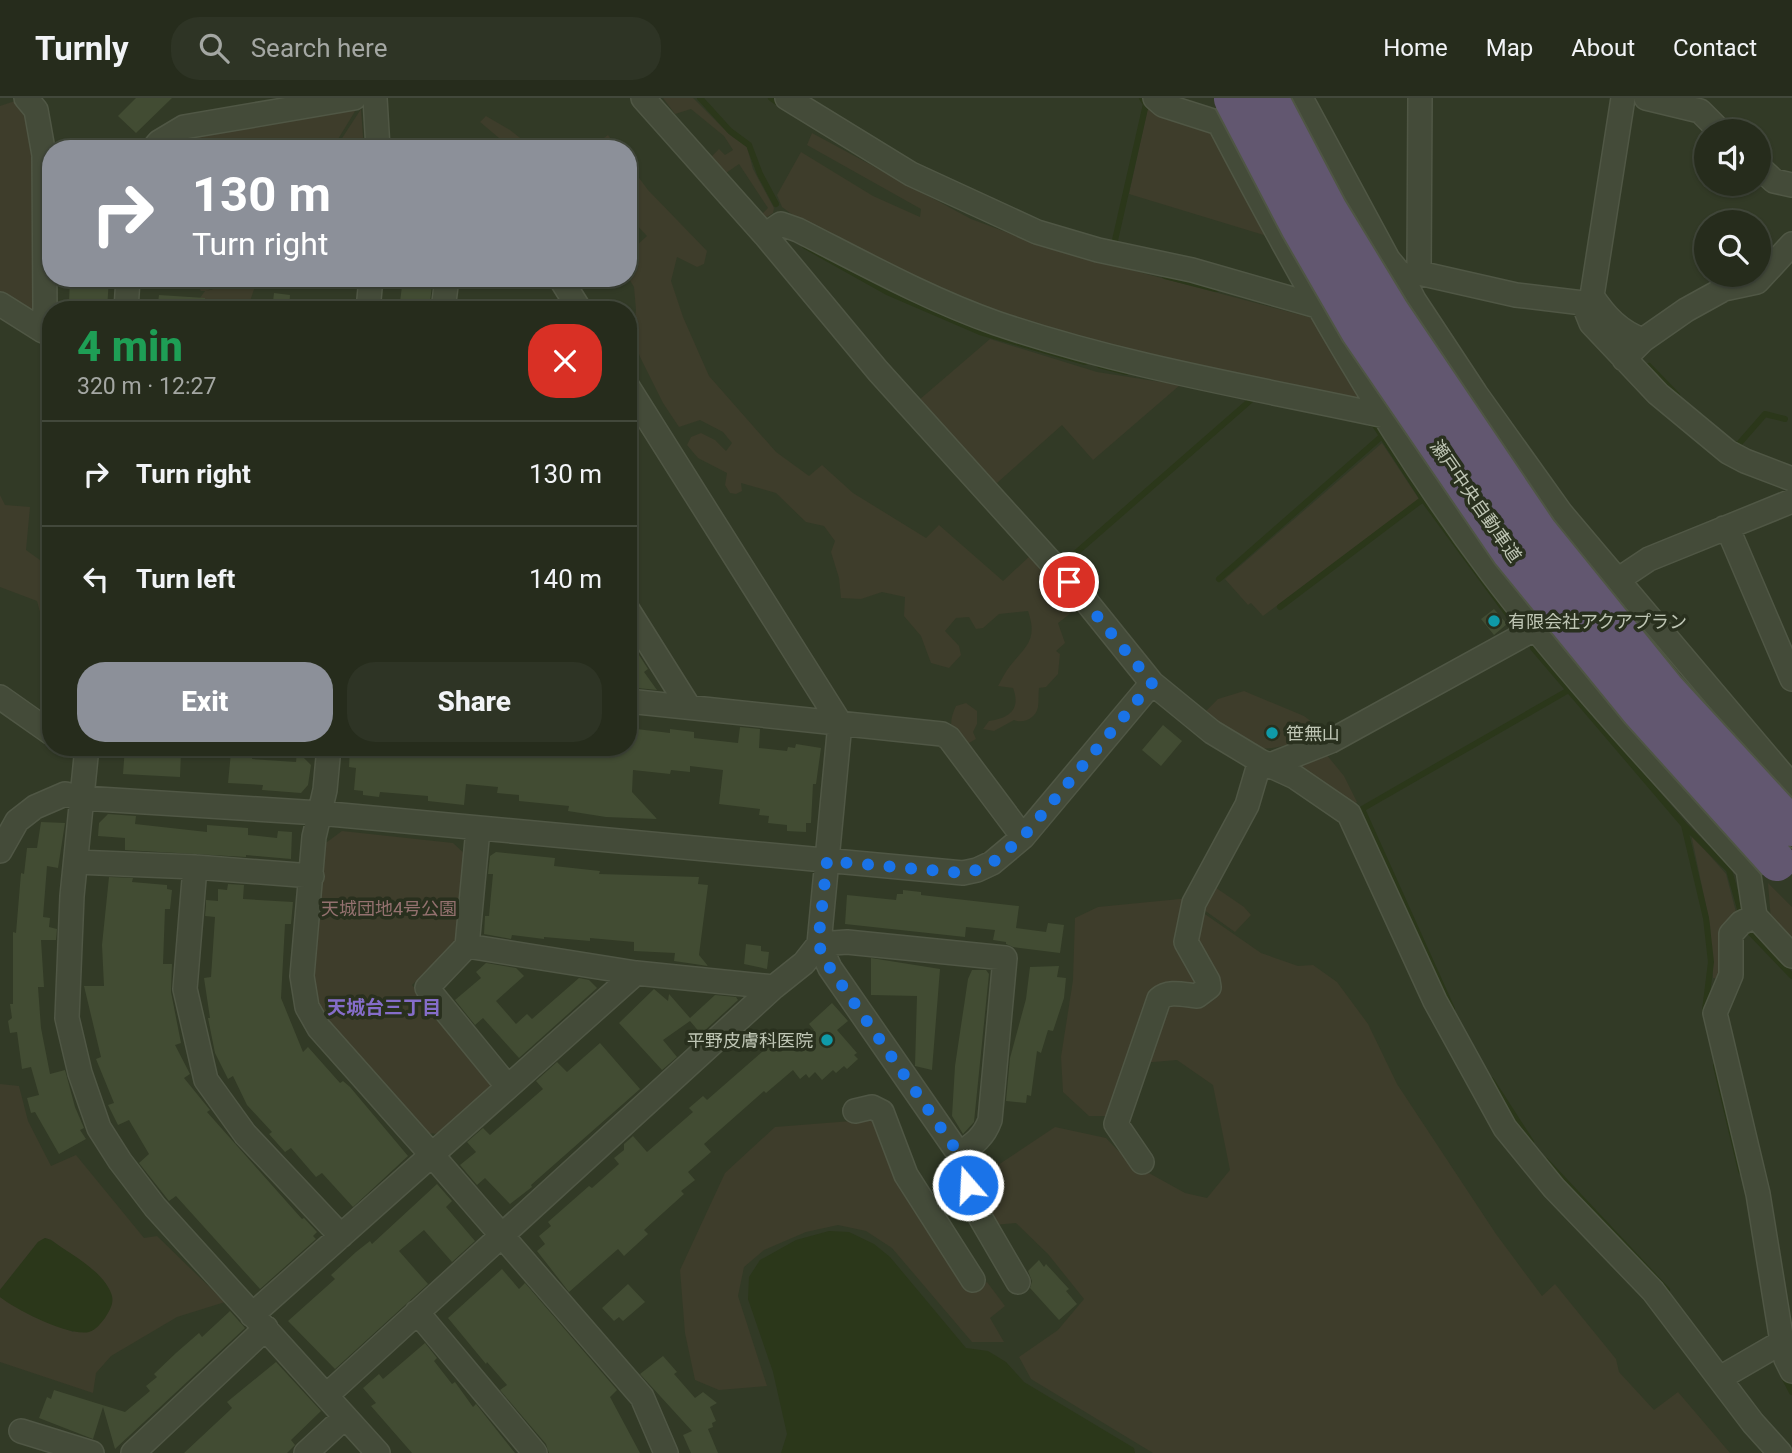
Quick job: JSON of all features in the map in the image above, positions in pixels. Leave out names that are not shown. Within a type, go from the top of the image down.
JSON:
[{"type":"highway","name":"瀬戸中央自動車道","points":[[1251,99],[1328,210],[1390,312],[1538,532],[1665,689],[1792,827]]},
{"type":"highway","name":"瀬戸中央自動車道","points":[[1251,99],[1300,227],[1360,331],[1511,552],[1763,865]]},
{"type":"street","points":[[26,98],[36,110],[42,144]]},
{"type":"street","points":[[162,140],[184,127],[254,106],[354,98]]},
{"type":"street","points":[[375,98],[378,140]]},
{"type":"street","points":[[643,98],[765,235],[878,371],[1086,601],[1152,683],[1212,732],[1295,777],[1349,814],[1435,1001],[1505,1128],[1555,1188],[1653,1292],[1753,1423],[1780,1453]]},
{"type":"street","points":[[787,98],[911,174],[955,196],[1037,232],[1111,253],[1192,270],[1319,310],[1417,281],[1516,295],[1604,313],[1616,326],[1643,340]]},
{"type":"street","points":[[1155,98],[1163,105],[1220,123],[1319,310],[1445,508],[1536,629],[1763,865]]},
{"type":"street","points":[[1301,98],[1388,259],[1417,281],[1476,394],[1562,513],[1792,786]]},
{"type":"street","points":[[1417,281],[1420,98]]},
{"type":"street","points":[[1623,98],[1588,308],[1624,359],[1658,394],[1728,452],[1792,479]]},
{"type":"street","points":[[1646,98],[1700,111],[1708,119]]},
{"type":"street","points":[[1771,178],[1792,185]]},
{"type":"street","points":[[765,235],[781,223],[935,298],[1054,342],[1138,363],[1385,416]]},
{"type":"street","points":[[1624,359],[1643,340],[1686,310],[1724,289],[1757,282],[1792,244]]},
{"type":"street","points":[[0,304],[42,330]]},
{"type":"street","points":[[327,1395],[774,987],[804,963],[818,944],[840,723],[637,401]]},
{"type":"street","points":[[1142,1162],[1116,1124],[1159,999],[1165,994],[1197,996],[1209,987],[1186,942],[1194,904],[1247,805],[1265,763],[1331,741],[1536,629],[1649,559],[1792,501]]},
{"type":"street","points":[[1724,528],[1731,536],[1792,679]]},
{"type":"street","points":[[637,624],[689,707]]},
{"type":"street","points":[[0,851],[17,821],[35,807],[65,794],[82,798],[319,813],[963,873],[992,863],[1023,837],[1152,683]]},
{"type":"street","points":[[0,697],[42,727]]},
{"type":"street","points":[[637,702],[942,734],[949,738],[1023,837]]},
{"type":"street","points":[[85,756],[72,897],[67,1018],[80,1073],[99,1128],[155,1207],[378,1453]]},
{"type":"street","points":[[328,756],[325,790],[314,837],[302,976],[307,1007],[319,1028],[642,1397],[666,1453]]},
{"type":"street","points":[[1792,827],[1763,865],[1748,920],[1731,933],[1731,975],[1715,1013],[1758,1194],[1774,1346],[1786,1359],[1792,1371]]},
{"type":"street","points":[[478,829],[467,946],[427,988],[508,1087]]},
{"type":"street","points":[[76,862],[312,876]]},
{"type":"street","points":[[195,867],[185,989],[206,1080],[245,1134],[341,1236]]},
{"type":"street","points":[[1748,920],[1792,956]]},
{"type":"street","points":[[818,944],[846,942],[1005,958],[990,1120],[981,1139],[959,1154]]},
{"type":"street","points":[[818,944],[830,968],[959,1154],[965,1167],[972,1203],[1018,1282]]},
{"type":"street","points":[[467,946],[636,972],[774,987]]},
{"type":"street","points":[[133,1453],[341,1236],[636,972]]},
{"type":"street","points":[[855,1111],[872,1107],[882,1112],[906,1175],[972,1280]]},
{"type":"street","points":[[938,1224],[972,1203]]},
{"type":"street","points":[[417,1312],[536,1453]]},
{"type":"street","points":[[1720,1378],[1774,1346]]},
{"type":"street","points":[[306,1453],[345,1417]]},
{"type":"street","points":[[21,1432],[92,1453]]},
{"type":"green space","points":[[663,98],[693,98],[730,135],[747,147],[753,169],[774,208],[773,213],[764,219],[761,215],[768,208],[739,164],[726,173],[710,158],[719,149],[725,155],[733,150],[724,136],[691,109],[675,114]]},
{"type":"green space","points":[[15,101],[29,116],[37,208],[36,316],[0,292],[0,106]]},
{"type":"green space","points":[[1149,103],[1210,127],[1274,238],[1129,194]]},
{"type":"green space","points":[[357,108],[337,140],[183,140]]},
{"type":"green space","points":[[361,109],[363,140],[341,140]]},
{"type":"green space","points":[[486,116],[523,140],[501,140],[480,122]]},
{"type":"green space","points":[[812,133],[971,219],[1052,249],[1316,319],[1366,403],[1073,342],[979,311],[797,218],[782,207],[777,195],[801,152],[873,196],[920,217],[921,209],[807,145]]},
{"type":"green space","points":[[637,175],[707,251],[704,264],[697,267],[677,257],[671,281],[683,317],[709,376],[776,452],[809,476],[822,465],[853,493],[926,538],[939,525],[1003,581],[1032,554],[1076,603],[1071,613],[1058,623],[1065,643],[1056,651],[1060,654],[1058,674],[1046,687],[1039,688],[1038,707],[1032,717],[1025,721],[1014,720],[994,731],[983,729],[989,721],[1008,715],[1016,702],[1013,688],[998,686],[1008,668],[1029,642],[1032,629],[1028,611],[999,614],[983,628],[976,629],[969,617],[956,618],[945,631],[959,646],[961,655],[949,668],[931,663],[921,636],[904,616],[905,597],[882,592],[861,599],[841,598],[839,578],[831,552],[835,541],[824,526],[806,522],[776,493],[741,483],[742,491],[730,493],[725,485],[727,473],[698,458],[687,445],[691,437],[701,433],[715,440],[726,451],[732,443],[723,432],[700,420],[679,427],[663,403],[640,357],[637,348],[637,301],[634,287],[637,287],[637,245],[647,236],[637,225]]},
{"type":"green space","points":[[198,287],[216,287],[206,291],[221,287],[255,287],[250,301],[198,301],[205,291]]},
{"type":"green space","points":[[302,287],[353,287],[353,289]]},
{"type":"green space","points":[[990,339],[1097,372],[1180,385],[1093,460],[1062,425],[997,483],[983,475],[921,407],[924,404],[919,400]]},
{"type":"green space","points":[[1382,443],[1419,499],[1263,616],[1251,603],[1248,605],[1225,579]]},
{"type":"green space","points":[[0,495],[5,505],[30,507],[26,550],[42,562],[42,619],[37,601],[0,587]]},
{"type":"green space","points":[[1244,691],[1304,716],[1324,731],[1284,746],[1261,748],[1238,739],[1203,714],[1218,699]]},
{"type":"green space","points":[[966,703],[977,711],[977,724],[973,732],[976,739],[969,743],[960,742],[951,725],[956,706]]},
{"type":"green space","points":[[1326,754],[1344,776],[1357,802],[1350,807],[1328,786],[1302,771],[1303,761]]},
{"type":"green space","name":"天城団地4号公園","points":[[342,831],[453,843],[466,855],[455,943],[412,985],[496,1082],[489,1092],[440,1134],[424,1133],[327,1021],[314,992],[313,966],[323,845]]},
{"type":"green space","points":[[1691,834],[1726,874],[1736,912],[1722,979],[1713,978],[1710,925]]},
{"type":"green space","points":[[1209,883],[1244,907],[1251,915],[1235,932],[1200,907]]},
{"type":"green space","points":[[1768,883],[1792,907],[1792,940],[1771,921]]},
{"type":"green space","points":[[1190,898],[1202,986],[1167,989],[1114,1116],[1089,1116],[1063,1092],[1061,1057],[1073,980],[1075,918],[1098,907]]},
{"type":"green space","points":[[1199,910],[1261,953],[1298,966],[1313,965],[1337,982],[1368,1024],[1397,1084],[1496,1234],[1542,1296],[1555,1284],[1616,1359],[1619,1372],[1654,1410],[1678,1392],[1730,1453],[1153,1453],[1031,1379],[1019,1357],[1058,1330],[1084,1299],[1048,1254],[1016,1223],[994,1225],[979,1196],[980,1177],[1055,1127],[1106,1138],[1129,1162],[1185,1193],[1207,1198],[1230,1170],[1213,1085],[1177,1060],[1141,1063],[1162,1004],[1201,1001],[1194,942]]},
{"type":"green space","points":[[0,1084],[19,1086],[28,1121],[51,1166],[76,1155],[144,1238],[157,1236],[225,1302],[177,1317],[111,1356],[96,1373],[93,1393],[0,1362],[0,1297],[21,1310],[73,1332],[106,1284],[94,1272],[45,1238],[38,1242],[0,1290]]},
{"type":"green space","points":[[877,1119],[899,1178],[970,1292],[987,1282],[1005,1306],[990,1318],[1004,1342],[972,1342],[892,1248],[866,1231],[838,1225],[806,1232],[764,1250],[744,1267],[738,1296],[767,1386],[719,1390],[695,1380],[685,1333],[680,1270],[725,1173],[775,1127]]},
{"type":"shaded area","points":[[829,1231],[849,1232],[874,1244],[890,1257],[966,1348],[988,1351],[1006,1362],[1024,1382],[1134,1448],[1135,1453],[781,1453],[787,1434],[773,1372],[748,1299],[749,1277],[760,1260],[796,1240]]},
{"type":"shaded area","points":[[45,1238],[76,1257],[107,1285],[112,1303],[105,1318],[92,1331],[80,1332],[57,1327],[18,1309],[0,1297],[0,1290],[38,1242]]},
{"type":"building","points":[[136,98],[172,98],[136,133],[118,116]]},
{"type":"building","points":[[70,287],[108,287],[108,301],[69,301]]},
{"type":"building","points":[[402,287],[432,287],[430,301],[400,301]]},
{"type":"building","points":[[274,293],[290,295],[290,301],[273,301]]},
{"type":"building","points":[[159,295],[205,298],[205,301],[158,301]]},
{"type":"building","name":"有限会社アクアプラン","points":[[1494,609],[1507,624],[1494,635],[1481,619]]},
{"type":"building","points":[[637,652],[648,669],[644,672],[657,690],[637,688]]},
{"type":"building","points":[[1163,725],[1182,741],[1161,766],[1142,750]]},
{"type":"building","points":[[740,727],[760,729],[759,748],[787,751],[788,747],[795,748],[796,744],[821,748],[816,784],[813,784],[811,823],[806,823],[806,832],[787,831],[787,825],[768,823],[769,816],[759,815],[760,809],[719,804],[723,770],[690,766],[690,772],[671,770],[670,774],[633,770],[632,792],[657,819],[606,817],[568,811],[569,806],[519,801],[519,795],[497,793],[498,787],[466,784],[464,805],[428,801],[428,796],[380,792],[379,797],[363,795],[363,791],[354,790],[356,768],[349,767],[350,756],[637,756],[637,729],[670,733],[670,729],[694,732],[694,738],[738,743]]},
{"type":"building","points":[[124,756],[181,756],[180,777],[123,774]]},
{"type":"building","points":[[231,756],[296,762],[297,756],[302,756],[311,765],[308,785],[301,793],[262,790],[263,785],[228,783]]},
{"type":"building","points":[[108,814],[136,816],[135,824],[207,832],[207,825],[248,828],[248,835],[277,838],[278,831],[292,832],[291,859],[125,850],[125,838],[98,836],[99,823]]},
{"type":"building","points":[[41,822],[65,823],[58,868],[47,866],[43,917],[50,918],[49,927],[57,929],[56,940],[41,940],[44,987],[38,987],[41,1028],[50,1074],[65,1070],[84,1128],[80,1130],[86,1139],[59,1154],[35,1112],[31,1113],[27,1098],[39,1095],[31,1067],[22,1069],[17,1032],[10,1033],[8,1021],[12,1018],[10,1004],[13,1004],[13,932],[16,933],[21,873],[24,874],[27,848],[37,848]]},
{"type":"building","points":[[496,852],[555,858],[554,866],[600,871],[599,874],[699,877],[698,884],[708,885],[699,955],[708,966],[674,961],[675,953],[634,951],[634,942],[590,938],[590,941],[544,939],[512,935],[511,939],[484,934],[485,916],[489,916],[493,874],[488,874],[490,856]]},
{"type":"building","points":[[109,877],[133,878],[132,882],[167,885],[167,889],[172,890],[170,909],[165,909],[163,964],[172,964],[171,992],[181,1043],[175,1045],[190,1074],[184,1078],[210,1110],[207,1112],[302,1219],[317,1232],[313,1236],[316,1239],[260,1289],[176,1196],[169,1201],[139,1163],[149,1154],[129,1120],[118,1125],[108,1105],[114,1103],[96,1059],[101,1057],[84,986],[104,986],[102,945]]},
{"type":"building","points":[[228,884],[244,885],[243,899],[293,902],[291,924],[285,924],[281,998],[303,1052],[308,1047],[340,1083],[343,1081],[350,1087],[408,1156],[353,1207],[322,1173],[316,1177],[291,1148],[285,1152],[269,1134],[272,1132],[247,1105],[233,1076],[228,1079],[215,1053],[204,978],[211,977],[215,917],[205,916],[206,900],[218,901],[218,889],[227,890]]},
{"type":"building","points":[[903,890],[921,892],[921,895],[1019,906],[1016,928],[1046,932],[1048,923],[1064,925],[1060,953],[1013,947],[1006,942],[993,940],[995,930],[966,927],[965,937],[845,924],[847,895],[896,900],[897,894],[903,894]]},
{"type":"building","points":[[746,944],[761,946],[761,951],[769,952],[767,969],[744,964]]},
{"type":"building","points":[[871,958],[940,969],[932,1070],[915,1066],[917,996],[871,995]]},
{"type":"building","points":[[486,963],[516,968],[524,976],[496,1001],[516,1024],[527,1014],[532,1019],[579,978],[589,980],[597,988],[519,1058],[483,1018],[475,1025],[455,1000],[481,978],[476,972]]},
{"type":"building","points":[[1059,966],[1057,977],[1066,978],[1064,998],[1053,1031],[1048,1030],[1041,1053],[1037,1051],[1031,1096],[1027,1095],[1026,1103],[1006,1101],[1010,1058],[1026,999],[1030,967]]},
{"type":"building","points":[[972,970],[986,970],[989,974],[974,1122],[963,1134],[952,1116],[955,1066],[968,979]]},
{"type":"building","points":[[654,989],[668,1001],[669,994],[690,1018],[715,995],[736,997],[738,1000],[701,1034],[690,1021],[663,1040],[677,1057],[662,1070],[619,1023]]},
{"type":"building","points":[[832,1003],[848,1021],[837,1030],[857,1053],[854,1055],[858,1059],[847,1069],[844,1066],[836,1073],[833,1070],[822,1080],[815,1072],[809,1078],[806,1074],[800,1079],[793,1070],[766,1093],[764,1091],[704,1144],[711,1152],[688,1172],[695,1180],[681,1191],[684,1194],[644,1230],[648,1234],[624,1256],[618,1249],[569,1292],[537,1251],[545,1244],[539,1236],[551,1226],[548,1222],[619,1164],[614,1158],[624,1150],[624,1144],[633,1136],[647,1152],[693,1112],[689,1108],[703,1096],[707,1100],[779,1037],[791,1050],[814,1030],[809,1024]]},
{"type":"building","points":[[600,1043],[640,1089],[510,1204],[485,1178],[477,1185],[460,1165],[476,1152],[467,1142],[483,1128],[490,1135],[543,1089],[536,1081],[557,1062],[567,1072]]},
{"type":"building","points":[[437,1184],[452,1201],[446,1207],[475,1241],[452,1262],[424,1230],[399,1251],[428,1284],[335,1369],[288,1321],[335,1279],[331,1275],[356,1252],[370,1241],[372,1244]]},
{"type":"building","points":[[1039,1260],[1069,1289],[1066,1291],[1077,1304],[1059,1320],[1030,1288],[1032,1281],[1028,1271]]},
{"type":"building","points":[[502,1269],[519,1289],[525,1283],[617,1390],[610,1397],[640,1453],[549,1453],[546,1444],[500,1390],[507,1385],[448,1318]]},
{"type":"building","points":[[628,1284],[645,1302],[623,1321],[619,1317],[614,1321],[602,1308]]},
{"type":"building","points":[[230,1311],[245,1328],[115,1449],[103,1407],[93,1439],[39,1418],[47,1397],[51,1399],[54,1390],[125,1412],[150,1391],[146,1386],[157,1377],[154,1374],[199,1333],[202,1337]]},
{"type":"building","points":[[425,1343],[437,1358],[434,1361],[452,1384],[455,1382],[473,1407],[476,1404],[515,1453],[412,1453],[371,1406],[376,1403],[363,1388],[379,1374],[383,1379]]},
{"type":"building","points":[[663,1356],[677,1372],[674,1374],[695,1398],[703,1392],[717,1403],[710,1407],[716,1421],[712,1423],[713,1427],[708,1429],[718,1453],[691,1453],[683,1435],[692,1431],[640,1374]]},
{"type":"building","points":[[276,1362],[321,1411],[291,1440],[295,1445],[287,1453],[184,1453],[232,1408],[227,1402]]},
{"type":"waterway","points":[[700,98],[730,131],[749,145],[776,204]]},
{"type":"waterway","points":[[771,98],[784,107]]},
{"type":"waterway","points":[[1113,249],[1146,104],[1142,98]]},
{"type":"waterway","points":[[805,246],[887,292],[980,332],[1085,362]]},
{"type":"waterway","points":[[1165,276],[1216,289]]},
{"type":"waterway","points":[[1099,365],[1126,372]]},
{"type":"waterway","points":[[1649,366],[1677,395]]},
{"type":"waterway","points":[[1069,559],[1252,399]]},
{"type":"waterway","points":[[1737,446],[1765,414],[1785,419]]},
{"type":"waterway","points":[[1369,423],[1375,425],[1423,499],[1515,624]]},
{"type":"waterway","points":[[1219,579],[1382,436]]},
{"type":"waterway","points":[[1280,607],[1423,499]]},
{"type":"waterway","points":[[1533,648],[1684,825],[1729,870],[1742,916]]},
{"type":"waterway","points":[[1452,1009],[1362,809],[1567,691]]},
{"type":"waterway","points":[[1684,825],[1706,918],[1711,962],[1705,1010]]},
{"type":"waterway","points":[[1745,927],[1792,976]]},
{"type":"waterway","points":[[1716,1066],[1741,1171]]},
{"type":"waterway","points":[[1491,1080],[1531,1142]]},
{"type":"waterway","points":[[1546,1161],[1667,1290]]},
{"type":"waterway","points":[[1783,1375],[1792,1392]]},
{"type":"place","name":"有限会社アクアプラン","points":[[1494,621]]},
{"type":"place","name":"笹無山","points":[[1272,733]]},
{"type":"place","name":"平野皮膚科医院","points":[[827,1040]]},
{"type":"district","name":"天城台三丁目","points":[[384,1007]]},
{"type":"route","points":[[968,1185],[965,1167],[959,1154],[830,968],[818,944],[827,861],[963,873],[992,863],[1023,837],[1152,683],[1069,582]]}]
